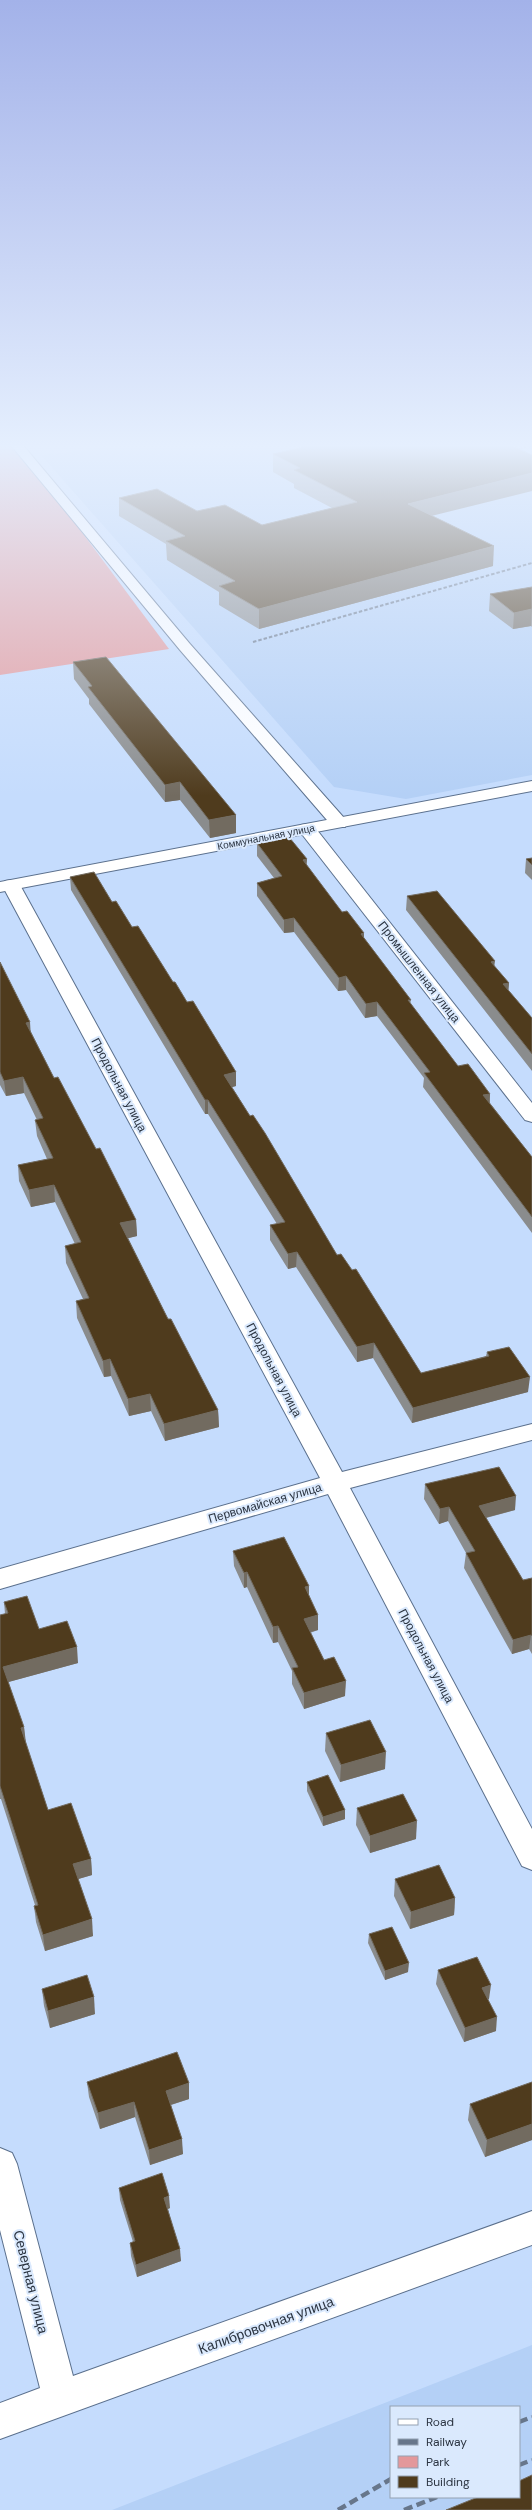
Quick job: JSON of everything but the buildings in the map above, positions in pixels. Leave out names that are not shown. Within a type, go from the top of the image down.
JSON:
[{"type":"street","points":[[114,561],[185,647],[339,823]]},
{"type":"street","name":"Коммунальная улица","points":[[5,886],[531,788]]},
{"type":"street","name":"Промышленная улица","points":[[307,829],[532,1116]]},
{"type":"street","name":"Продольная улица","points":[[5,886],[335,1483],[532,1857]]},
{"type":"street","name":"Первомайская улица","points":[[0,1579],[335,1483],[532,1432]]},
{"type":"street","name":"Северная улица","points":[[0,2164],[61,2400]]},
{"type":"street","name":"Калибровочная улица","points":[[0,2421],[532,2228]]},
{"type":"shaded area","points":[[135,561],[532,561],[532,775],[406,799],[334,787]]},
{"type":"shaded area","points":[[532,2345],[532,2510],[112,2510]]},
{"type":"green space","points":[[0,561],[103,561],[169,649],[0,675]]},
{"type":"railway","points":[[253,642],[532,563]]},
{"type":"railway","points":[[520,2422],[532,2417]]},
{"type":"railway","points":[[520,2465],[532,2460]]},
{"type":"railway","points":[[338,2510],[390,2480]]},
{"type":"railway","points":[[404,2510],[434,2498]]}]
